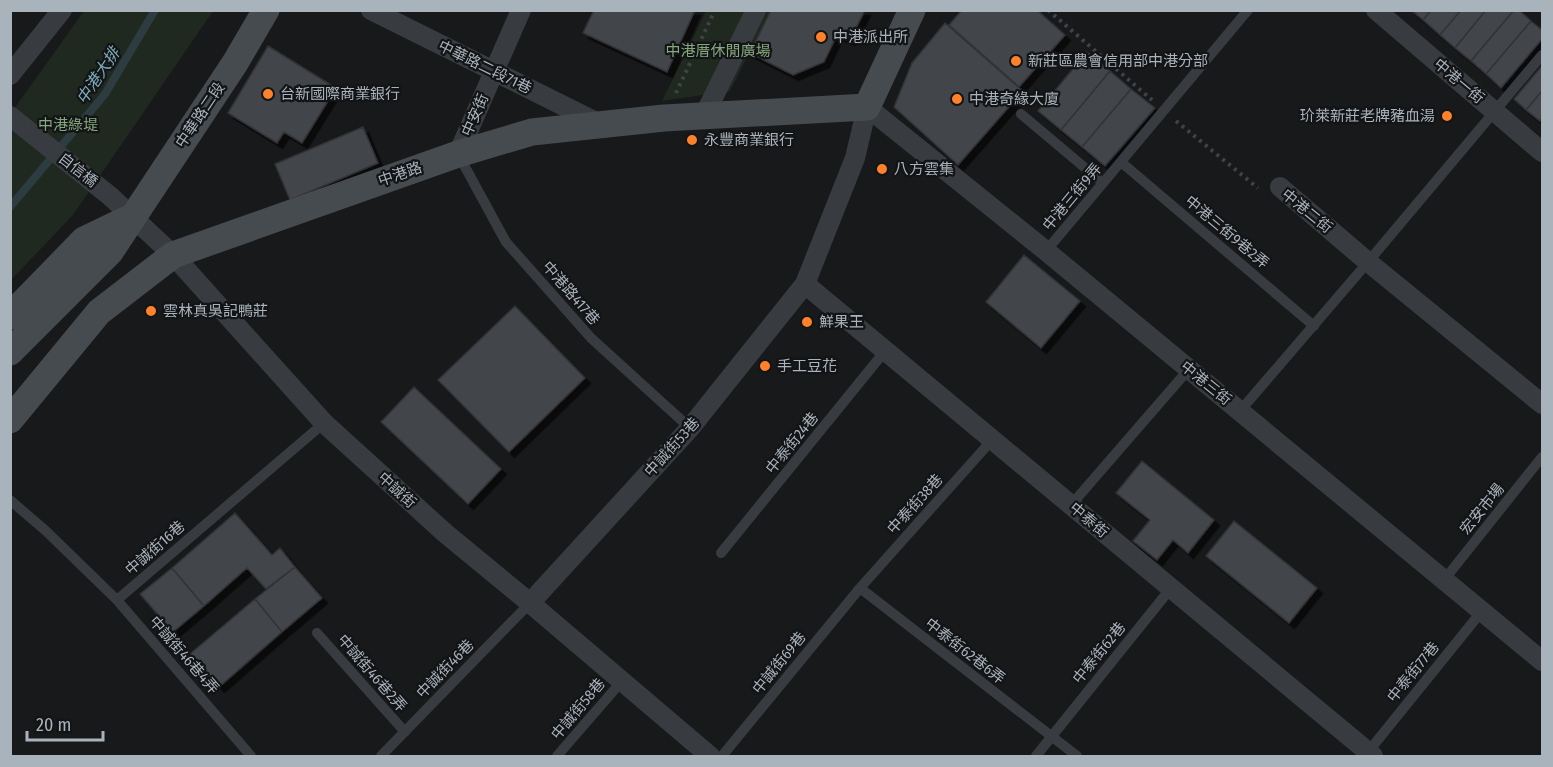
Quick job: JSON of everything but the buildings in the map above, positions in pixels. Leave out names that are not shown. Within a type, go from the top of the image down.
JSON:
[{"type":"street","points":[[10,75],[62,10]]},
{"type":"street","name":"中華路二段","points":[[10,352],[110,252],[235,63],[266,10]]},
{"type":"street","name":"中華路二段71巷","points":[[370,10],[600,124]]},
{"type":"street","name":"中安街","points":[[458,154],[521,10]]},
{"type":"street","points":[[704,116],[756,10]]},
{"type":"street","points":[[805,284],[855,158],[867,107],[912,10]]},
{"type":"street","name":"中港一街","points":[[1376,10],[1542,152]]},
{"type":"street","name":"中港路","points":[[10,420],[99,312],[173,255],[458,154],[532,132],[664,118],[867,107]]},
{"type":"street","name":"中港三街","points":[[867,107],[1046,251],[1542,661]]},
{"type":"street","name":"自信橋","points":[[14,119],[111,196]]},
{"type":"street","name":"中港二街","points":[[1280,187],[1542,404]]},
{"type":"street","name":"中誠街","points":[[111,196],[173,255],[324,423],[445,533],[710,756]]},
{"type":"street","points":[[10,316],[84,240],[132,217]]},
{"type":"street","name":"中泰街","points":[[805,284],[1371,754]]},
{"type":"street","name":"中誠街53巷","points":[[530,603],[690,428],[805,284]]},
{"type":"lane","name":"中港三街9弄","points":[[1046,251],[1248,10]]},
{"type":"lane","points":[[1240,411],[1542,55]]},
{"type":"lane","points":[[1021,114],[1103,183]]},
{"type":"lane","name":"中港路417巷","points":[[458,154],[506,242],[591,338],[690,428]]},
{"type":"lane","name":"中港三街9巷2弄","points":[[1120,162],[1314,326]]},
{"type":"lane","name":"中泰街24巷","points":[[721,553],[885,351]]},
{"type":"lane","points":[[1071,506],[1189,369]]},
{"type":"lane","name":"中誠街16巷","points":[[117,600],[324,423]]},
{"type":"lane","name":"中泰街38巷","points":[[860,588],[992,440]]},
{"type":"lane","name":"宏安市場","points":[[1444,580],[1542,457]]},
{"type":"lane","points":[[10,500],[46,531],[117,600]]},
{"type":"lane","name":"中泰街62巷6弄","points":[[860,588],[1077,756]]},
{"type":"lane","name":"中誠街69巷","points":[[722,756],[860,588]]},
{"type":"lane","name":"中泰街62巷","points":[[1036,756],[1171,588]]},
{"type":"lane","name":"中誠街46巷4弄","points":[[117,600],[251,756]]},
{"type":"lane","name":"中誠街46巷","points":[[381,756],[530,603]]},
{"type":"lane","name":"中泰街77巷","points":[[1371,754],[1482,610]]},
{"type":"lane","name":"中誠街46巷2弄","points":[[317,633],[405,732]]},
{"type":"lane","name":"中誠街58巷","points":[[557,756],[622,681]]},
{"type":"path","points":[[664,118],[715,10]]},
{"type":"path","name":"中港二街","points":[[1048,10],[1163,110],[1270,198],[1280,187]]},
{"type":"green space","name":"中港綠堤","points":[[84,11],[213,11],[73,215],[11,280],[11,113]]},
{"type":"green space","name":"中港厝休閒廣場","points":[[706,11],[770,11],[730,91],[662,101]]},
{"type":"waterway","name":"中港大排","points":[[10,207],[105,94],[155,10]]},
{"type":"place","name":"中港派出所","points":[[821,37]]},
{"type":"place","name":"新莊區農會信用部中港分部","points":[[1016,61]]},
{"type":"place","name":"台新國際商業銀行","points":[[268,94]]},
{"type":"place","name":"中港奇緣大廈","points":[[957,99]]},
{"type":"place","name":"玠萊新莊老牌豬血湯","points":[[1447,116]]},
{"type":"place","name":"永豐商業銀行","points":[[692,140]]},
{"type":"place","name":"八方雲集","points":[[882,169]]},
{"type":"place","name":"雲林真吳記鴨莊","points":[[151,311]]},
{"type":"place","name":"鮮果王","points":[[807,322]]},
{"type":"place","name":"手工豆花","points":[[765,366]]}]
